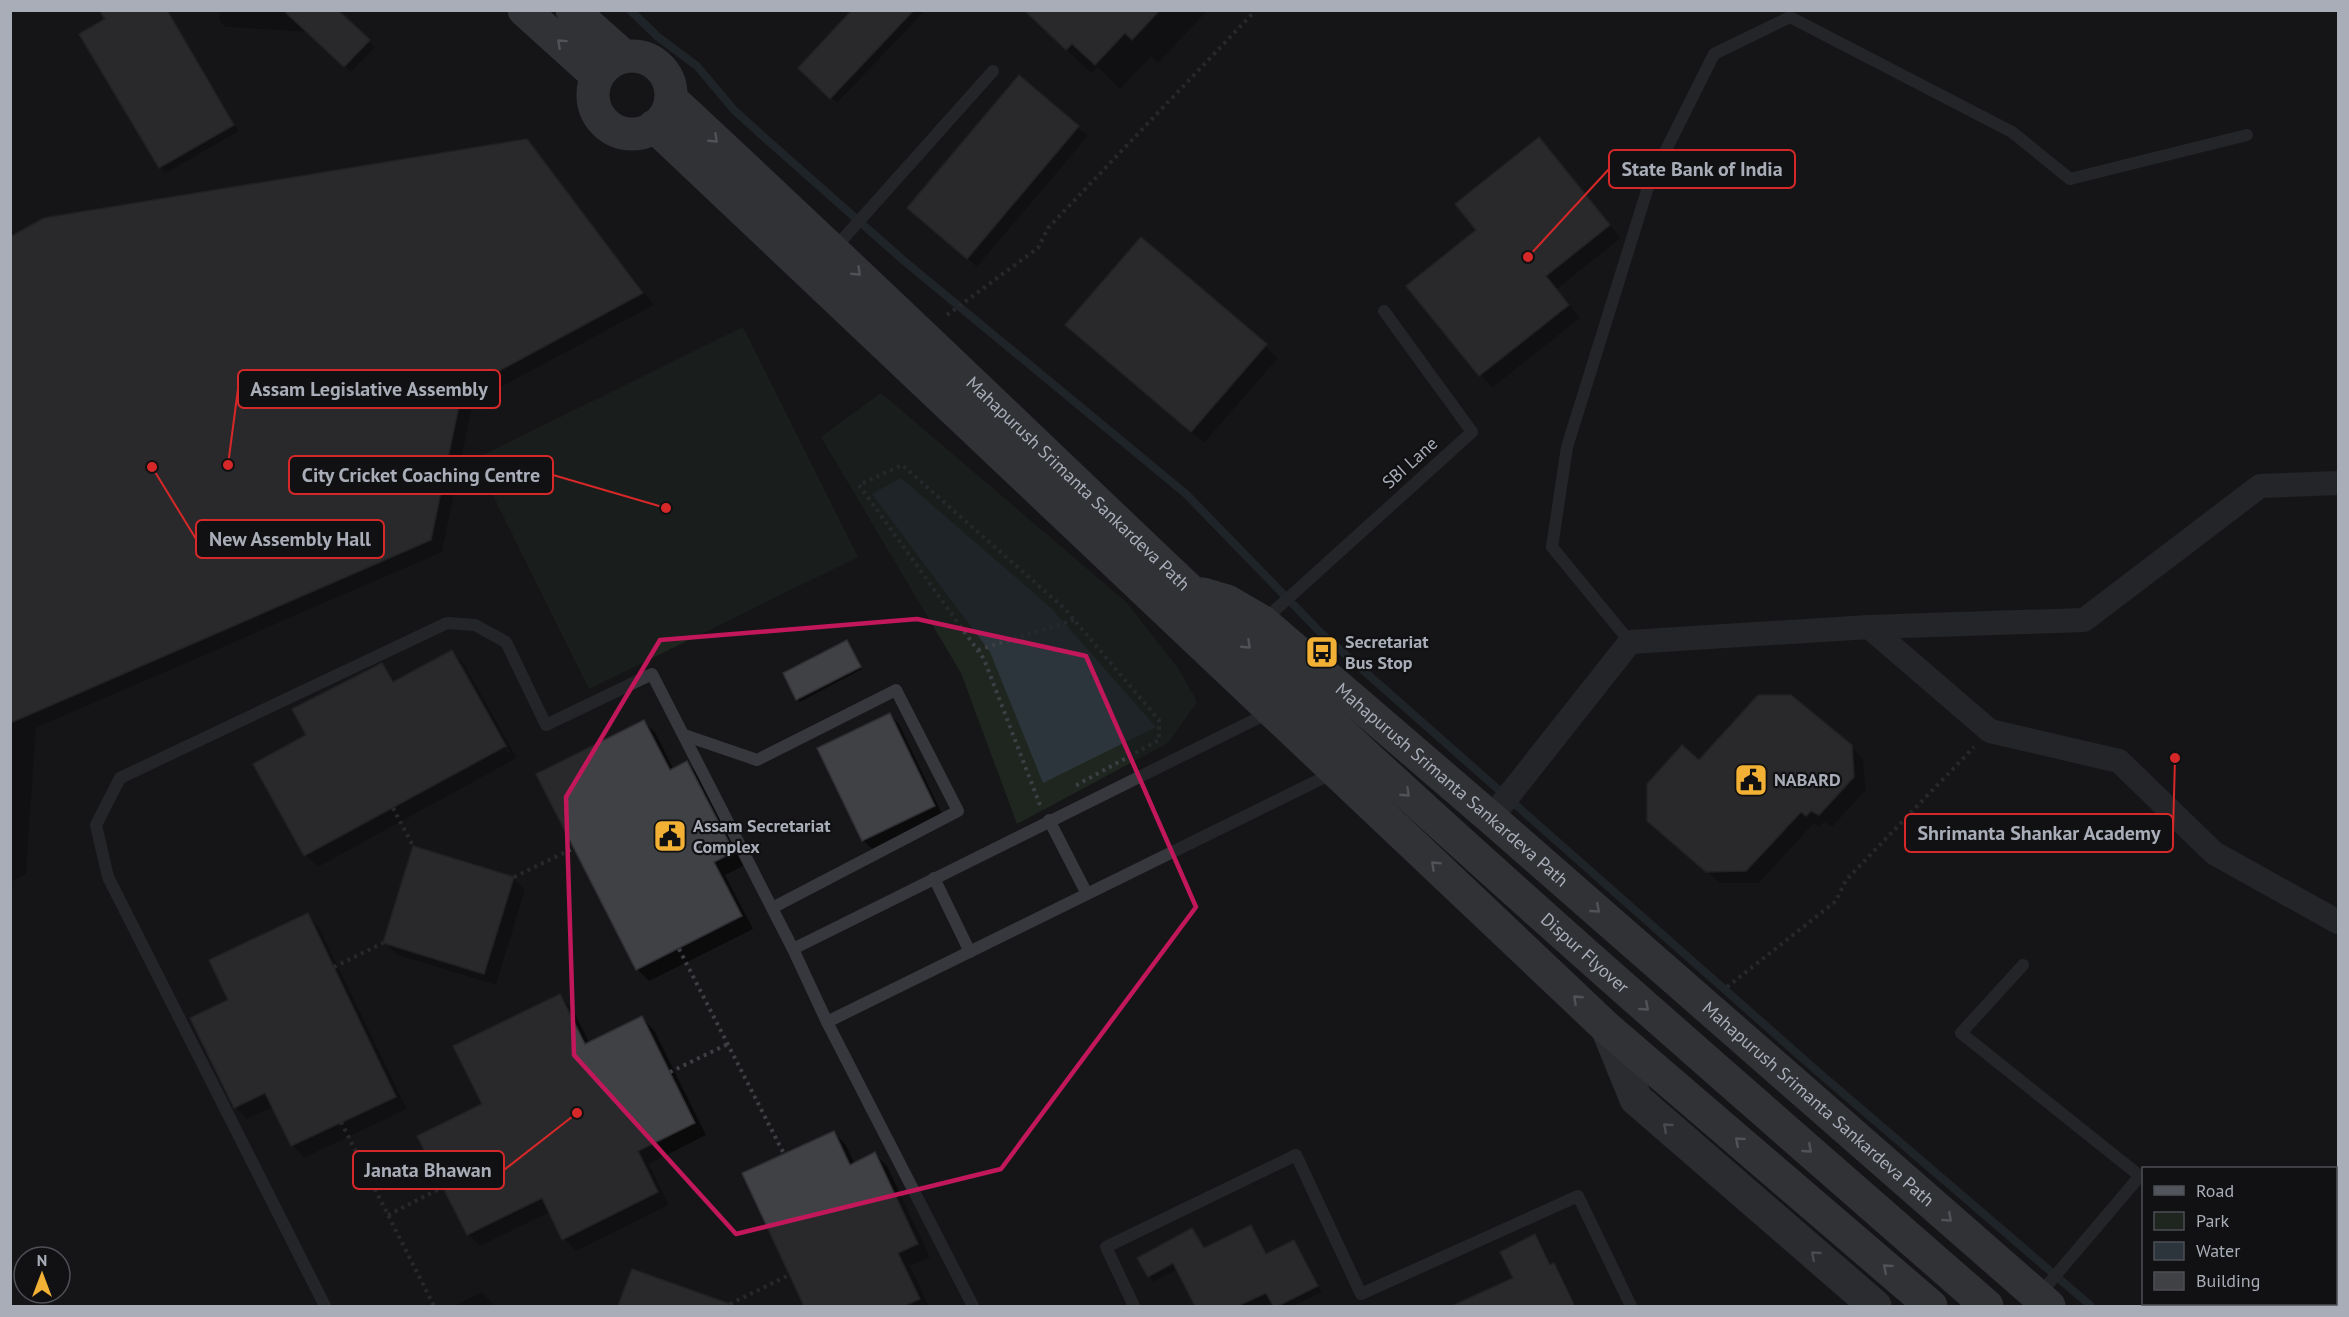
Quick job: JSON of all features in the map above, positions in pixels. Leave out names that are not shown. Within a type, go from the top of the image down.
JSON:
[{"type":"main road","points":[[524,10],[597,76]]},
{"type":"main road","points":[[572,10],[624,56]]},
{"type":"main road","points":[[624,56],[644,57],[656,64],[668,80],[671,99],[667,112],[649,130],[635,134],[622,133],[610,128],[600,118],[594,107],[592,93],[597,76],[608,63],[624,56]]},
{"type":"main road","name":"Mahapurush Srimanta Sankardeva Path","points":[[671,99],[840,242],[1189,590],[1270,613],[2044,1297]]},
{"type":"main road","name":"Mahapurush Srimanta Sankardeva Path","points":[[654,126],[1607,1028],[1932,1306]]},
{"type":"main road","name":"Dispur Flyover","points":[[1189,590],[1541,916],[1988,1306]]},
{"type":"main road","points":[[1607,1028],[1636,1100],[1875,1306]]},
{"type":"street","points":[[1495,813],[1630,642],[1869,627],[2084,620],[2260,486],[2338,483]]},
{"type":"street","points":[[1869,627],[1990,731],[2119,761],[2214,853],[2338,922]]},
{"type":"lane","points":[[1630,642],[1552,547],[1567,447],[1649,184],[1714,54],[1790,17],[2013,132],[2070,179],[2247,135]]},
{"type":"lane","points":[[840,242],[993,71]]},
{"type":"lane","name":"SBI Lane","points":[[1270,613],[1472,432],[1384,311]]},
{"type":"lane","points":[[325,1306],[108,877],[96,825],[120,778],[447,623],[475,625],[506,642],[546,725],[652,674],[973,1306]]},
{"type":"lane","points":[[684,735],[757,760],[896,690],[958,811],[772,909]]},
{"type":"lane","points":[[793,948],[1271,712]]},
{"type":"lane","points":[[827,1022],[1336,772]]},
{"type":"lane","points":[[1049,820],[1087,894]]},
{"type":"lane","points":[[934,878],[970,952]]},
{"type":"lane","points":[[2023,965],[1961,1033],[2140,1176],[2066,1262],[2044,1297]]},
{"type":"lane","points":[[1134,1306],[1106,1247],[1296,1155],[1361,1294],[1578,1196],[1631,1306]]},
{"type":"path","points":[[947,315],[1038,248],[1048,228],[1256,10]]},
{"type":"path","points":[[1040,805],[984,659],[859,485],[902,465],[1065,609],[1159,720],[1159,740],[1070,788]]},
{"type":"path","points":[[978,650],[1074,620]]},
{"type":"path","points":[[1724,990],[1836,901],[1846,880],[1990,731]]},
{"type":"path","points":[[1030,810],[1050,799]]},
{"type":"path","points":[[393,808],[412,846]]},
{"type":"path","points":[[514,877],[574,848]]},
{"type":"path","points":[[333,967],[383,943]]},
{"type":"path","points":[[679,948],[784,1154]]},
{"type":"path","points":[[670,1072],[728,1044]]},
{"type":"path","points":[[341,1122],[434,1306]]},
{"type":"path","points":[[388,1215],[443,1187]]},
{"type":"path","points":[[730,1304],[789,1275]]},
{"type":"highlighted area","points":[[917,619],[1086,656],[1196,907],[1001,1169],[736,1234],[574,1055],[566,797],[660,640]]},
{"type":"green space","points":[[743,327],[858,557],[589,689],[475,459]]},
{"type":"green space","points":[[881,393],[1126,602],[1178,668],[1197,702],[1168,743],[1017,824],[961,673],[821,437]]},
{"type":"water","points":[[901,478],[1051,608],[1156,727],[1043,783],[990,652],[872,494]]},
{"type":"building","points":[[99,10],[167,10],[234,125],[159,168],[79,34],[105,19]]},
{"type":"building","points":[[283,10],[338,10],[370,40],[344,67]]},
{"type":"building","points":[[852,10],[914,10],[830,99],[798,68]]},
{"type":"building","points":[[1024,10],[1160,10],[1132,40],[1125,33],[1095,65],[1072,44],[1066,50]]},
{"type":"building","points":[[1019,75],[1079,126],[967,259],[907,208]]},
{"type":"building","points":[[1539,137],[1610,225],[1546,276],[1569,305],[1479,376],[1406,286],[1476,230],[1455,204]]},
{"type":"building","points":[[527,139],[643,293],[462,391],[431,540],[10,723],[10,237],[44,218]]},
{"type":"building","points":[[1141,237],[1267,344],[1191,432],[1065,325]]},
{"type":"building","points":[[847,640],[861,667],[796,700],[783,673]]},
{"type":"building","points":[[452,650],[506,746],[304,856],[253,764],[306,735],[292,709],[382,663],[393,682]]},
{"type":"building","name":"NABARD","points":[[1758,695],[1791,695],[1852,745],[1854,777],[1819,815],[1811,811],[1806,816],[1801,812],[1746,871],[1706,872],[1647,821],[1647,784],[1682,745],[1699,760]]},
{"type":"building","points":[[890,713],[935,806],[862,841],[817,748]]},
{"type":"building","points":[[644,720],[670,770],[687,761],[734,852],[714,862],[742,916],[636,970],[536,774]]},
{"type":"building","points":[[413,846],[514,877],[484,974],[383,943]]},
{"type":"building","points":[[308,913],[396,1097],[291,1146],[265,1093],[234,1108],[190,1018],[228,1000],[209,960]]},
{"type":"building","points":[[560,994],[585,1044],[642,1016],[695,1123],[638,1151],[658,1192],[562,1240],[542,1198],[467,1235],[417,1136],[482,1104],[453,1046]]},
{"type":"building","points":[[834,1131],[850,1165],[875,1152],[918,1244],[898,1253],[920,1299],[904,1306],[804,1306],[742,1173]]},
{"type":"building","points":[[1251,1225],[1266,1254],[1294,1240],[1318,1286],[1278,1306],[1273,1306],[1266,1293],[1238,1306],[1195,1306],[1173,1263],[1148,1277],[1137,1258],[1192,1228],[1204,1248]]},
{"type":"building","points":[[1535,1234],[1550,1265],[1554,1263],[1575,1306],[1452,1306],[1513,1278],[1500,1252]]},
{"type":"building","points":[[632,1269],[730,1304],[729,1306],[618,1306]]},
{"type":"waterway","points":[[630,10],[658,37],[697,66],[734,110],[903,260],[1186,494],[1321,633],[1817,1071],[2091,1306]]},
{"type":"place","name":"State Bank of India","points":[[1528,257]]},
{"type":"place","name":"Assam Legislative Assembly","points":[[228,465]]},
{"type":"place","name":"New Assembly Hall","points":[[152,467]]},
{"type":"place","name":"City Cricket Coaching Centre","points":[[666,508]]},
{"type":"place","name":"Secretariat Bus Stop","points":[[1322,652]]},
{"type":"place","name":"Shrimanta Shankar Academy","points":[[2175,758]]},
{"type":"place","name":"NABARD","points":[[1751,780]]},
{"type":"place","name":"Assam Secretariat Complex","points":[[670,836]]},
{"type":"place","name":"Janata Bhawan","points":[[577,1113]]}]
